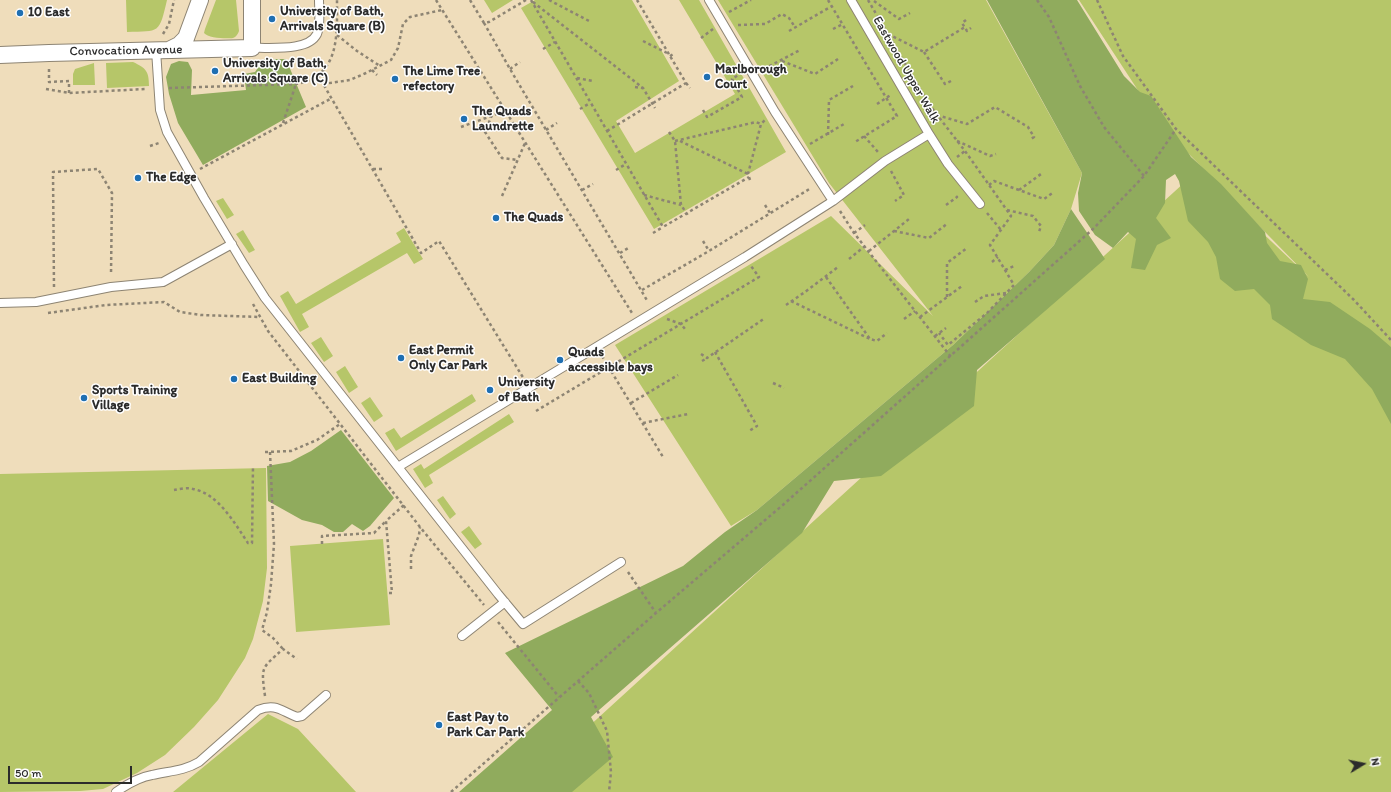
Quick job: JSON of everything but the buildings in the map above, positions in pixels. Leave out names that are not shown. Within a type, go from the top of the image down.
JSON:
[{"type":"street","points":[[162,45],[179,45],[186,38],[200,0]]},
{"type":"street","points":[[252,0],[252,48]]},
{"type":"street","name":"Convocation Avenue","points":[[0,55],[162,45],[252,48]]},
{"type":"lane","points":[[252,48],[294,47],[309,43],[316,35],[319,25],[319,0]]},
{"type":"lane","points":[[709,0],[775,112],[833,201]]},
{"type":"lane","name":"Eastwood Upper Walk","points":[[398,467],[745,257],[833,201],[885,161],[929,134],[851,0]]},
{"type":"lane","points":[[162,45],[158,89],[160,110],[165,127],[190,174],[265,298],[523,624],[621,562]]},
{"type":"lane","points":[[929,134],[948,164],[980,204]]},
{"type":"lane","points":[[0,303],[36,302],[111,287],[163,282],[232,244]]},
{"type":"lane","points":[[462,636],[505,602]]},
{"type":"lane","points":[[116,792],[150,775],[180,770],[199,762],[258,710],[267,706],[276,707],[297,718],[302,716],[326,695]]},
{"type":"path","points":[[162,45],[174,0]]},
{"type":"path","points":[[46,89],[69,93],[296,84],[305,82],[318,75],[328,64],[334,51],[337,0]]},
{"type":"path","points":[[436,0],[638,322]]},
{"type":"path","points":[[470,0],[642,290],[657,310],[667,320],[681,324],[684,330]]},
{"type":"path","points":[[484,23],[489,22],[526,0]]},
{"type":"path","points":[[531,0],[663,227]]},
{"type":"path","points":[[531,0],[643,88],[655,108]]},
{"type":"path","points":[[549,0],[591,22]]},
{"type":"path","points":[[637,0],[690,88]]},
{"type":"path","points":[[718,17],[752,0]]},
{"type":"path","points":[[828,0],[897,116],[855,142]]},
{"type":"path","points":[[910,13],[898,19],[874,0],[869,2],[928,103],[1011,216],[990,245],[1014,285],[987,313],[948,345],[939,333]]},
{"type":"path","points":[[1037,0],[1049,17],[1080,86],[1104,126],[1144,176]]},
{"type":"path","points":[[1097,0],[1123,56],[1176,129],[1354,300],[1391,340]]},
{"type":"path","points":[[789,30],[832,6]]},
{"type":"path","points":[[323,84],[350,80],[391,60],[398,48],[403,24],[410,17],[442,10]]},
{"type":"path","points":[[723,26],[765,24],[782,14],[789,18],[795,27]]},
{"type":"path","points":[[966,20],[962,23],[967,31],[971,28]]},
{"type":"path","points":[[833,29],[843,24]]},
{"type":"path","points":[[924,52],[965,27]]},
{"type":"path","points":[[888,34],[924,52],[945,84],[951,81]]},
{"type":"path","points":[[336,35],[380,66]]},
{"type":"path","points":[[643,41],[670,55],[675,54]]},
{"type":"path","points":[[544,49],[555,42]]},
{"type":"path","points":[[703,110],[707,117],[742,97],[732,78],[782,61],[800,50]]},
{"type":"path","points":[[49,53],[49,82],[69,81],[69,93]]},
{"type":"path","points":[[782,61],[815,74],[838,60]]},
{"type":"path","points":[[510,69],[520,62]]},
{"type":"path","points":[[372,70],[377,75]]},
{"type":"path","points":[[318,75],[421,252],[439,242],[529,388]]},
{"type":"path","points":[[576,78],[593,81]]},
{"type":"path","points":[[607,131],[686,83]]},
{"type":"path","points":[[283,123],[296,84]]},
{"type":"path","points":[[828,135],[829,100],[854,86]]},
{"type":"path","points":[[634,87],[643,88]]},
{"type":"path","points":[[145,89],[145,96]]},
{"type":"path","points":[[190,174],[332,98]]},
{"type":"path","points":[[580,109],[590,103]]},
{"type":"path","points":[[936,115],[967,124],[995,107],[1028,127],[1034,137],[1030,140]]},
{"type":"path","points":[[461,127],[505,111]]},
{"type":"path","points":[[653,233],[749,177],[760,124],[775,112]]},
{"type":"path","points":[[492,115],[486,132],[502,158],[518,160]]},
{"type":"path","points":[[675,142],[756,122],[760,124]]},
{"type":"path","points":[[546,130],[557,123]]},
{"type":"path","points":[[799,150],[828,135],[844,124]]},
{"type":"path","points":[[451,792],[656,613],[790,499],[1093,229],[1144,176],[1176,129]]},
{"type":"path","points":[[669,132],[675,142],[680,205],[689,217]]},
{"type":"path","points":[[156,139],[162,149]]},
{"type":"path","points":[[679,140],[749,177]]},
{"type":"path","points":[[956,140],[990,156],[996,154]]},
{"type":"path","points":[[150,146],[158,142]]},
{"type":"path","points":[[502,196],[525,143]]},
{"type":"path","points":[[616,170],[626,164]]},
{"type":"path","points":[[373,168],[383,169]]},
{"type":"path","points":[[54,298],[53,172],[98,169],[112,192],[111,287]]},
{"type":"path","points":[[1019,190],[1041,174]]},
{"type":"path","points":[[989,185],[994,181],[1044,199],[1054,192]]},
{"type":"path","points":[[582,190],[593,184]]},
{"type":"path","points":[[642,290],[709,251],[812,187]]},
{"type":"path","points":[[644,196],[680,205]]},
{"type":"path","points":[[833,201],[854,233],[951,357]]},
{"type":"path","points":[[765,205],[770,213]]},
{"type":"path","points":[[1006,210],[1033,216],[1041,226],[1039,232]]},
{"type":"path","points":[[869,251],[909,219]]},
{"type":"path","points":[[994,222],[1001,230]]},
{"type":"path","points":[[894,231],[929,238],[948,223]]},
{"type":"path","points":[[854,233],[865,225]]},
{"type":"path","points":[[703,242],[709,251]]},
{"type":"path","points":[[849,259],[865,246]]},
{"type":"path","points":[[620,253],[630,247]]},
{"type":"path","points":[[947,297],[947,263],[967,248]]},
{"type":"path","points":[[992,262],[998,257]]},
{"type":"path","points":[[1005,270],[1014,266]]},
{"type":"path","points":[[786,305],[838,267]]},
{"type":"path","points":[[536,410],[759,277],[756,273]]},
{"type":"path","points":[[826,277],[870,339]]},
{"type":"path","points":[[920,317],[962,286]]},
{"type":"path","points":[[975,302],[984,296],[1007,293]]},
{"type":"path","points":[[791,301],[870,339],[877,341],[887,333]]},
{"type":"path","points":[[46,313],[106,305],[164,302],[180,312],[201,315],[260,317]]},
{"type":"path","points":[[252,303],[275,340],[420,527],[559,697]]},
{"type":"path","points":[[904,319],[915,311]]},
{"type":"path","points":[[702,361],[765,318]]},
{"type":"path","points":[[935,336],[946,328]]},
{"type":"path","points":[[271,342],[275,340]]},
{"type":"path","points":[[597,347],[663,456]]},
{"type":"path","points":[[715,352],[757,426],[749,431]]},
{"type":"path","points":[[701,354],[707,358]]},
{"type":"path","points":[[631,403],[678,375]]},
{"type":"path","points":[[773,383],[784,388]]},
{"type":"path","points":[[643,423],[688,414]]},
{"type":"path","points":[[265,452],[291,451],[318,440],[340,424]]},
{"type":"path","points":[[270,452],[274,544],[271,584],[267,612],[262,630],[273,638],[283,649],[297,659]]},
{"type":"path","points":[[174,490],[193,488],[206,494],[228,514],[248,543],[252,543],[253,466]]},
{"type":"path","points":[[322,544],[322,536],[374,533],[404,505]]},
{"type":"path","points":[[386,521],[392,593],[389,593]]},
{"type":"path","points":[[411,569],[411,556],[419,535],[420,527]]},
{"type":"path","points":[[621,562],[656,613]]},
{"type":"path","points":[[267,706],[262,676],[264,667],[283,649]]},
{"type":"path","points":[[578,681],[589,694],[607,731],[611,772],[609,792]]},
{"type":"green space","points":[[126,0],[167,0],[160,25],[152,30],[127,32]]},
{"type":"green space","points":[[216,0],[236,0],[239,31],[234,38],[217,38],[204,33]]},
{"type":"green space","points":[[484,0],[513,0],[492,13]]},
{"type":"green space","points":[[535,0],[632,0],[679,81],[616,121],[635,153],[735,94],[679,0],[699,0],[786,152],[654,229],[521,8]]},
{"type":"green space","points":[[718,0],[986,0],[1082,173],[1071,209],[1054,245],[1029,272],[953,345],[757,510],[731,526],[615,345],[831,216],[933,316],[829,183]]},
{"type":"green space","points":[[987,0],[1077,0],[1124,76],[1140,92],[1151,96],[1191,157],[1221,184],[1265,232],[1267,243],[1280,261],[1301,265],[1308,279],[1303,299],[1330,302],[1370,329],[1391,347],[1391,424],[1372,389],[1345,359],[1311,345],[1272,319],[1270,305],[1254,289],[1235,291],[1220,279],[1216,257],[1208,242],[1188,221],[1179,181],[1175,174],[1166,180],[1165,203],[1156,218],[1171,238],[1157,245],[1145,270],[1131,268],[1136,239],[1128,232],[1113,248],[1095,235],[1079,211],[1078,193],[1082,173]]},
{"type":"green space","points":[[1079,0],[1391,0],[1391,792],[517,792],[1197,171],[1309,277],[1186,151],[1143,98]]},
{"type":"green space","points":[[264,59],[286,59],[306,107],[203,165],[178,123],[169,94],[166,77],[171,64],[179,61],[188,62],[192,70],[191,95],[246,90],[244,74],[255,72]]},
{"type":"green space","points":[[133,62],[144,68],[146,71],[149,86],[107,88],[106,63]]},
{"type":"green space","points":[[94,63],[95,85],[73,85],[73,74],[75,69]]},
{"type":"green space","points":[[223,198],[234,215],[227,219],[216,201]]},
{"type":"green space","points":[[1071,209],[1105,259],[977,370],[974,406],[881,476],[834,481],[802,533],[591,717],[613,757],[572,792],[459,792],[552,710],[505,653],[683,566],[725,532],[757,510],[953,345],[1029,272],[1054,245]]},
{"type":"green space","points":[[404,228],[423,259],[414,264],[407,253],[302,314],[309,327],[300,332],[280,296],[288,291],[296,304],[401,242],[396,233]]},
{"type":"green space","points":[[243,230],[255,250],[249,253],[236,234]]},
{"type":"green space","points":[[321,337],[333,356],[324,362],[311,343]]},
{"type":"green space","points":[[345,366],[358,387],[349,393],[336,372]]},
{"type":"green space","points":[[472,394],[476,401],[396,451],[385,433],[394,428],[401,438]]},
{"type":"green space","points":[[370,397],[383,416],[374,422],[361,403]]},
{"type":"green space","points":[[509,414],[514,422],[429,475],[433,483],[425,488],[413,469],[421,464],[424,469]]},
{"type":"green space","points":[[341,430],[394,498],[370,526],[363,531],[352,524],[343,532],[334,532],[322,525],[302,520],[268,501],[267,466],[290,462],[311,451]]},
{"type":"green space","points":[[266,468],[267,568],[263,601],[253,639],[245,658],[218,700],[194,727],[165,755],[137,773],[103,789],[80,791],[0,792],[0,474]]},
{"type":"green space","points":[[443,496],[456,514],[450,519],[437,500]]},
{"type":"green space","points":[[469,526],[482,544],[475,549],[461,532]]},
{"type":"green space","points":[[383,539],[390,625],[296,632],[290,546]]},
{"type":"green space","points":[[268,714],[298,729],[356,792],[173,792]]},
{"type":"place","name":"10 East","points":[[20,13]]},
{"type":"place","name":"University of Bath, Arrivals Square (B)","points":[[272,19]]},
{"type":"place","name":"University of Bath, Arrivals Square (C)","points":[[215,71]]},
{"type":"place","name":"Marlborough Court","points":[[707,77]]},
{"type":"place","name":"The Lime Tree refectory","points":[[395,79]]},
{"type":"place","name":"The Quads Laundrette","points":[[464,119]]},
{"type":"place","name":"The Edge","points":[[138,178]]},
{"type":"place","name":"The Quads","points":[[496,218]]},
{"type":"place","name":"East Permit Only Car Park","points":[[401,358]]},
{"type":"place","name":"Quads accessible bays","points":[[560,360]]},
{"type":"place","name":"East Building","points":[[234,379]]},
{"type":"place","name":"University of Bath","points":[[490,390]]},
{"type":"place","name":"Sports Training Village","points":[[84,398]]},
{"type":"place","name":"East Pay to Park Car Park","points":[[439,725]]}]
